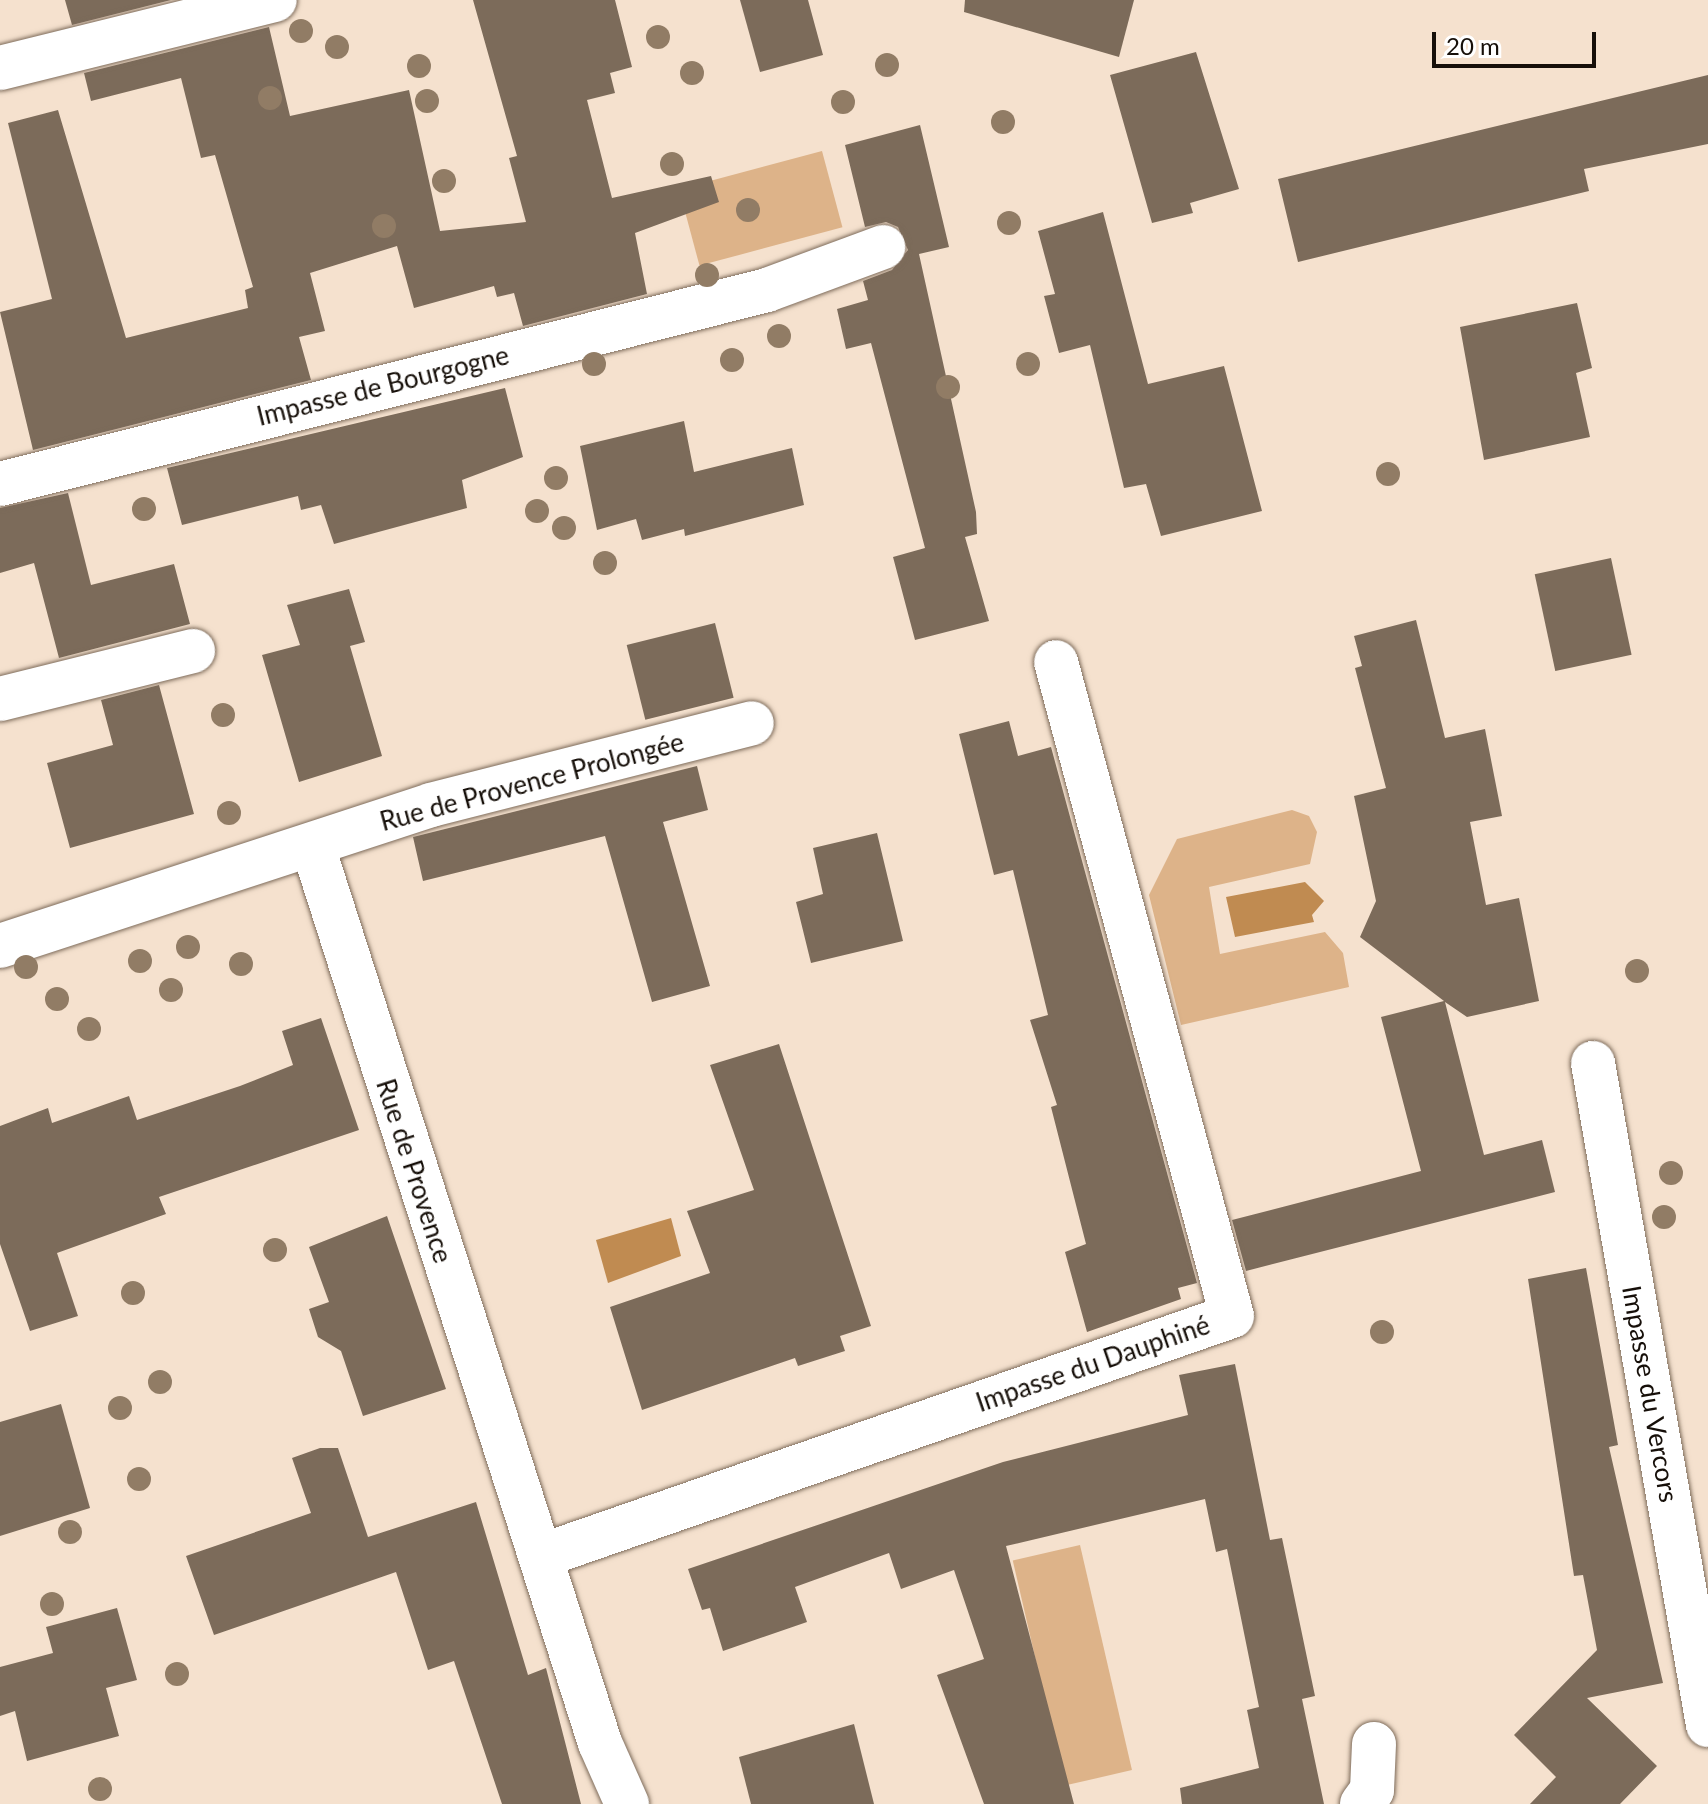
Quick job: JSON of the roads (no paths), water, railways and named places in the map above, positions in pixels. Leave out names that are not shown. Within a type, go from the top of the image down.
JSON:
[{"type":"street","points":[[0,68],[275,0]]},
{"type":"street","name":"Impasse de Bourgogne","points":[[0,484],[767,290],[883,247]]},
{"type":"street","points":[[0,699],[193,651]]},
{"type":"street","name":"Impasse du Dauphiné","points":[[541,1556],[1232,1316],[1056,662]]},
{"type":"street","name":"Rue de Provence Prolongée","points":[[313,847],[431,805],[752,723]]},
{"type":"street","points":[[0,946],[313,847]]},
{"type":"street","name":"Rue de Provence","points":[[313,847],[600,1743],[627,1804]]},
{"type":"street","name":"Impasse du Vercors","points":[[1593,1063],[1708,1725]]},
{"type":"street","points":[[1362,1804],[1372,1790],[1374,1744]]}]
